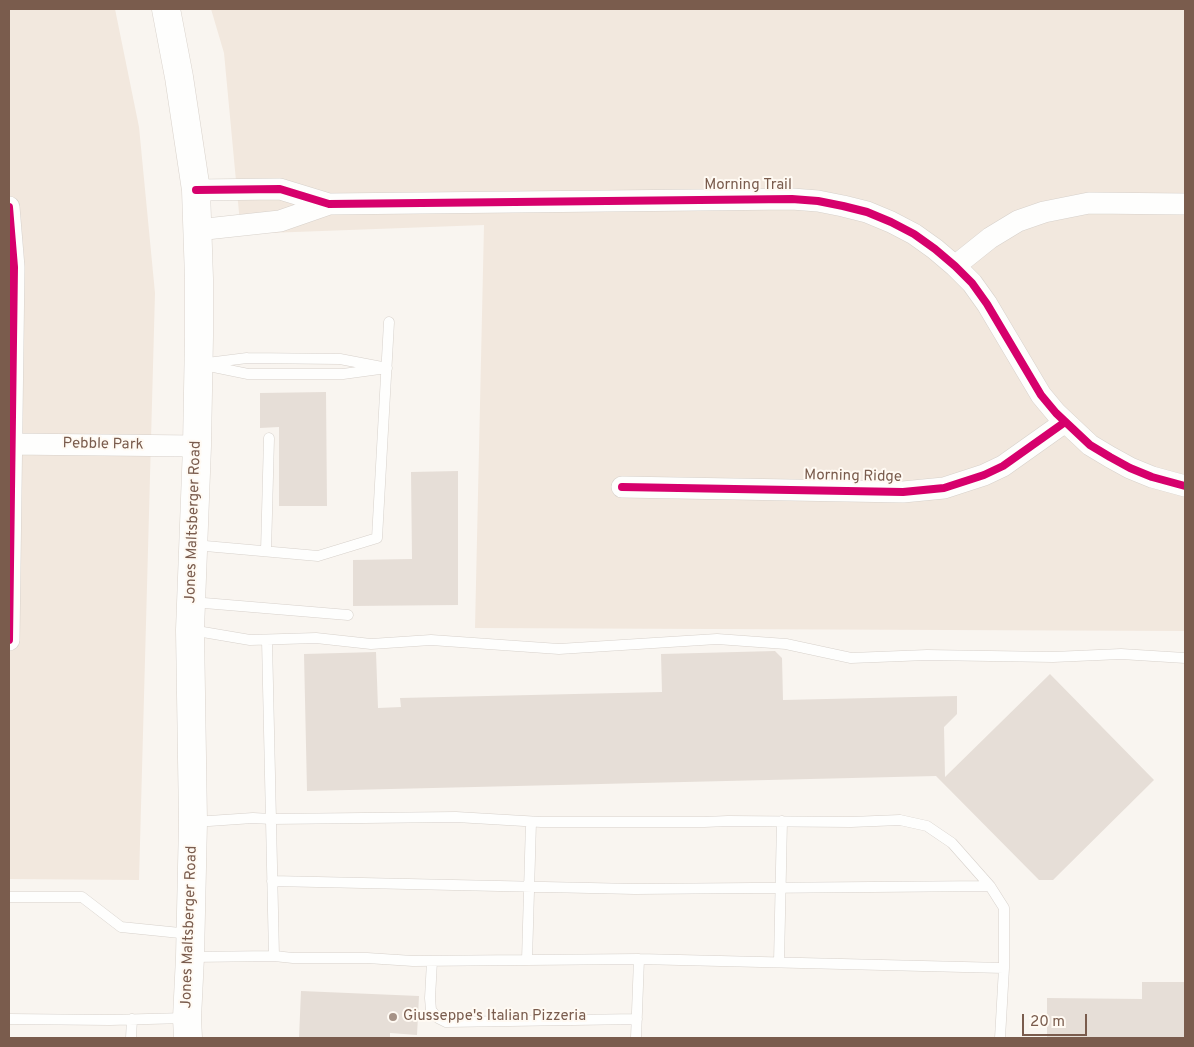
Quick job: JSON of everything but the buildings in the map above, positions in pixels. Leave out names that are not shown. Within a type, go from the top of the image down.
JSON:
[{"type":"main road","name":"Jones Maltsberger Road","points":[[166,9],[180,77],[196,190],[199,288],[197,446],[190,630],[193,822],[188,1028]]},
{"type":"street","name":"Morning Trail","points":[[196,190],[280,189],[330,204],[792,199],[818,201],[867,212],[914,234],[935,249],[972,283],[987,304],[1041,395],[1056,413],[1090,445],[1130,468],[1152,477],[1185,486]]},
{"type":"street","points":[[955,266],[990,238],[1018,221],[1044,212],[1089,203],[1185,204]]},
{"type":"street","name":"Morning Trail","points":[[197,230],[280,221],[330,204]]},
{"type":"street","points":[[9,208],[14,267],[10,444],[9,640]]},
{"type":"street","name":"Morning Ridge","points":[[622,487],[904,492],[944,488],[984,475],[1003,466],[1065,422]]},
{"type":"street","name":"Pebble Park","points":[[10,444],[197,446]]},
{"type":"lane","points":[[193,545],[318,556],[377,538],[390,322]]},
{"type":"lane","points":[[199,364],[247,358],[340,359],[387,368]]},
{"type":"lane","points":[[199,364],[248,374],[343,374],[387,368]]},
{"type":"lane","points":[[266,551],[269,438]]},
{"type":"lane","points":[[191,602],[348,615]]},
{"type":"lane","points":[[190,630],[250,640],[316,638],[371,644],[431,640],[558,649],[717,639],[786,644],[852,658],[927,655],[1053,657],[1120,654],[1185,658]]},
{"type":"lane","points":[[267,640],[274,956]]},
{"type":"lane","points":[[193,822],[253,818],[456,817],[531,822],[850,822],[900,820],[927,826],[952,843],[990,886],[1004,908],[1004,968],[1000,1038]]},
{"type":"lane","points":[[780,962],[782,821]]},
{"type":"lane","points":[[527,960],[531,822]]},
{"type":"lane","points":[[272,881],[635,889],[990,886]]},
{"type":"lane","points":[[9,897],[82,897],[121,927],[191,945],[293,958],[367,958],[412,961],[639,959],[1004,968]]},
{"type":"lane","points":[[636,1038],[639,959]]},
{"type":"lane","points":[[432,961],[431,1010],[438,1018],[446,1022],[637,1019]]},
{"type":"lane","points":[[9,1019],[132,1019],[188,1028]]},
{"type":"lane","points":[[131,1038],[132,1019]]},
{"type":"shaded area","points":[[9,9],[115,9],[139,127],[155,293],[139,880],[9,879]]},
{"type":"shaded area","points":[[211,9],[1185,9],[1185,631],[475,628],[484,225],[241,234],[224,53]]},
{"type":"cycle path","points":[[196,190],[280,189],[329,204],[792,199],[818,201],[867,212],[914,234],[935,249],[972,283],[987,304],[1041,395],[1056,413],[1090,445],[1130,468],[1152,477],[1185,486]]},
{"type":"cycle path","points":[[9,207],[14,267],[9,640]]},
{"type":"cycle path","points":[[622,487],[903,492],[944,488],[984,475],[1003,466],[1065,422]]},
{"type":"place","name":"Giusseppe's Italian Pizzeria","points":[[393,1017]]}]
